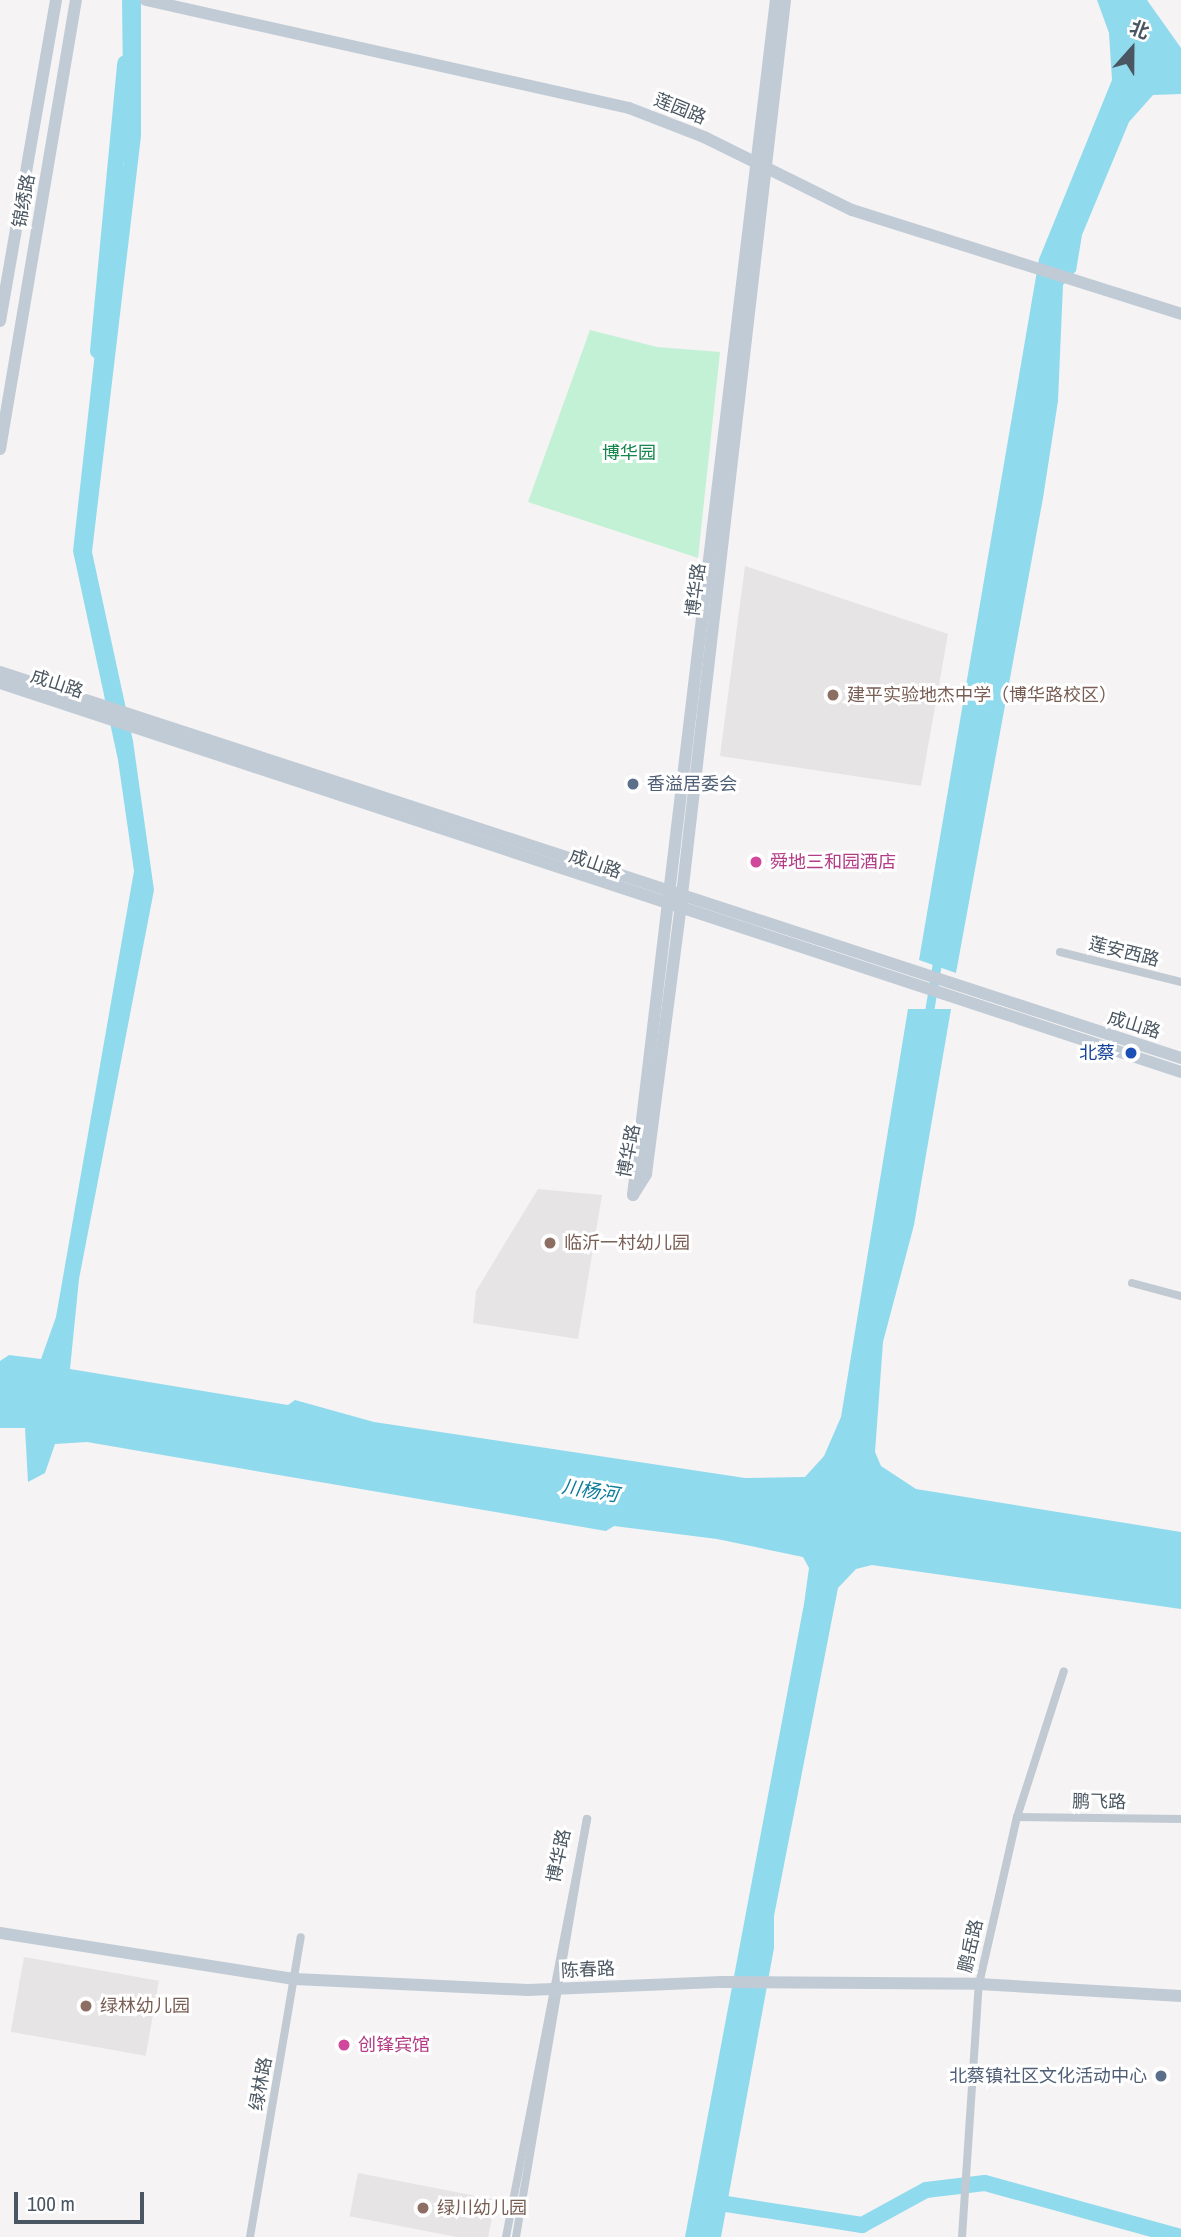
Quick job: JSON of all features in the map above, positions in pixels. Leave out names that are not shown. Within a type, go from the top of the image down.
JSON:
[{"type":"street","name":"锦绣路","points":[[0,321],[56,0]]},
{"type":"street","name":"锦绣路","points":[[0,449],[76,0]]},
{"type":"street","name":"莲园路","points":[[146,0],[606,102],[679,126],[761,168],[864,214],[1181,314]]},
{"type":"street","name":"博华路","points":[[676,904],[634,1195],[646,1174],[761,168],[776,0]]},
{"type":"street","name":"博华路","points":[[761,168],[785,0]]},
{"type":"street","name":"成山路","points":[[0,672],[73,702]]},
{"type":"street","name":"成山路","points":[[0,683],[73,702],[155,729],[676,904],[962,996],[1181,1072]]},
{"type":"street","name":"莲安西路","points":[[1060,952],[1181,982]]},
{"type":"street","name":"成山路","points":[[962,996],[1181,1058]]},
{"type":"street","points":[[1132,1283],[1181,1296]]},
{"type":"street","name":"鹏岳路","points":[[962,2237],[964,2150],[979,1984],[1017,1817],[1064,1671]]},
{"type":"street","name":"鹏飞路","points":[[1017,1817],[1181,1819]]},
{"type":"street","name":"博华路","points":[[506,2237],[557,1989],[587,1819],[516,2237]]},
{"type":"street","name":"陈春路","points":[[0,1933],[295,1979],[557,1989],[722,1982],[979,1984],[1181,1996]]},
{"type":"street","name":"绿林路","points":[[250,2237],[301,1937]]},
{"type":"shaded area","name":"建平实验地杰中学（博华路校区）","points":[[745,566],[948,634],[921,786],[720,756]]},
{"type":"shaded area","name":"临沂一村幼儿园","points":[[538,1189],[602,1195],[578,1339],[473,1323],[476,1291]]},
{"type":"shaded area","name":"绿林幼儿园","points":[[24,1957],[159,1981],[146,2056],[11,2032]]},
{"type":"shaded area","name":"绿川幼儿园","points":[[358,2173],[495,2200],[488,2237],[457,2237],[350,2216]]},
{"type":"green space","name":"博华园","points":[[590,330],[657,347],[720,352],[698,558],[528,502]]},
{"type":"water","name":"川杨河","points":[[122,0],[141,0],[141,136],[92,552],[133,741],[154,890],[79,1279],[70,1369],[288,1405],[295,1400],[374,1422],[745,1478],[805,1477],[824,1456],[841,1417],[908,1009],[951,1009],[914,1225],[883,1342],[875,1452],[881,1466],[916,1489],[1181,1532],[1181,1609],[872,1565],[856,1569],[838,1588],[774,1916],[774,1948],[721,2237],[685,2237],[804,1604],[809,1568],[803,1557],[717,1539],[614,1526],[606,1531],[87,1442],[55,1444],[45,1473],[28,1482],[25,1428],[0,1428],[0,1361],[9,1355],[41,1359],[56,1317],[134,871],[118,760],[73,551],[113,190],[124,164]]},
{"type":"water","points":[[1097,0],[1147,0],[1181,48],[1181,94],[1153,95],[1129,122],[1082,235],[1076,271],[1063,285],[1058,401],[1043,498],[956,973],[919,960],[1039,259],[1112,80],[1109,33]]},
{"type":"waterway","points":[[98,351],[125,63]]},
{"type":"waterway","points":[[928,1018],[938,956]]},
{"type":"waterway","points":[[707,2201],[862,2225],[926,2190],[985,2183],[1181,2237]]},
{"type":"place","name":"建平实验地杰中学（博华路校区）","points":[[833,695]]},
{"type":"place","name":"香溢居委会","points":[[633,784]]},
{"type":"place","name":"舜地三和园酒店","points":[[756,862]]},
{"type":"place","name":"北蔡","points":[[1131,1053]]},
{"type":"place","name":"临沂一村幼儿园","points":[[550,1243]]},
{"type":"place","name":"绿林幼儿园","points":[[86,2006]]},
{"type":"place","name":"创锋宾馆","points":[[344,2045]]},
{"type":"place","name":"北蔡镇社区文化活动中心","points":[[1161,2076]]},
{"type":"place","name":"绿川幼儿园","points":[[423,2208]]}]
